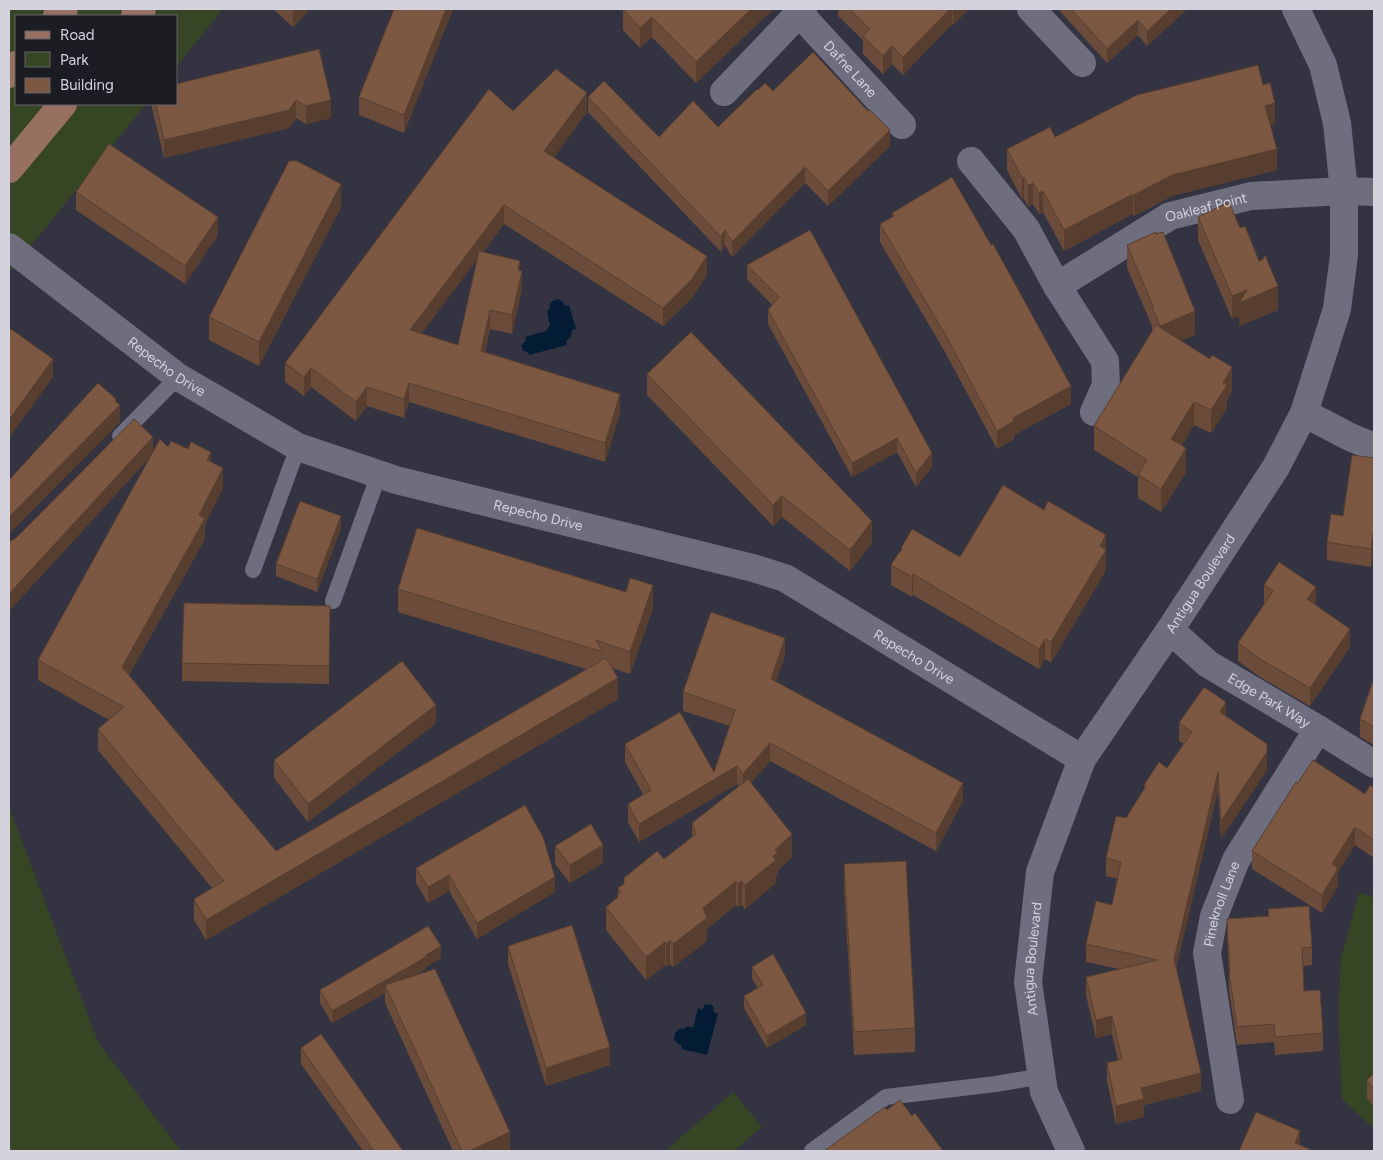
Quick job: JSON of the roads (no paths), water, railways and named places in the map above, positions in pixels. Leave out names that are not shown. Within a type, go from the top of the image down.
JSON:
[{"type":"main road","points":[[9,169],[62,105]]},
{"type":"street","points":[[1031,9],[1082,63]]},
{"type":"street","name":"Antigua Boulevard","points":[[1071,1151],[1044,1092],[1028,982],[1040,872],[1082,758],[1170,630],[1276,468],[1304,413],[1337,309],[1344,255],[1344,191],[1337,123],[1323,65],[1296,9]]},
{"type":"street","name":"Dafne Lane","points":[[724,92],[801,11],[902,125]]},
{"type":"street","points":[[971,161],[1026,229],[1056,286],[1104,361],[1106,385],[1094,412]]},
{"type":"street","name":"Oakleaf Point","points":[[1056,286],[1170,216],[1251,196],[1344,191],[1374,192]]},
{"type":"street","name":"Repecho Drive","points":[[9,247],[178,377],[298,447],[379,474],[753,568],[785,578],[1082,758]]},
{"type":"street","points":[[1304,413],[1374,447]]},
{"type":"street","name":"Edge Park Way","points":[[1170,630],[1208,664],[1374,764]]},
{"type":"street","name":"Pineknoll Lane","points":[[1230,1100],[1207,953],[1214,916],[1236,860],[1318,729]]},
{"type":"lane","points":[[111,446],[178,377]]},
{"type":"lane","points":[[253,570],[298,447]]},
{"type":"lane","points":[[333,601],[379,474]]},
{"type":"lane","points":[[820,1149],[886,1097],[996,1084],[1042,1076]]},
{"type":"water","points":[[559,299],[565,306],[569,305],[576,329],[572,330],[571,337],[566,341],[567,345],[529,355],[528,352],[523,351],[521,346],[526,340],[525,337],[546,331],[550,325],[547,311],[549,310],[550,303]]},
{"type":"water","points":[[705,1004],[712,1005],[714,1008],[713,1012],[718,1014],[707,1055],[681,1049],[682,1046],[674,1039],[675,1033],[679,1029],[686,1028],[687,1026],[693,1028],[698,1008],[702,1010]]}]
